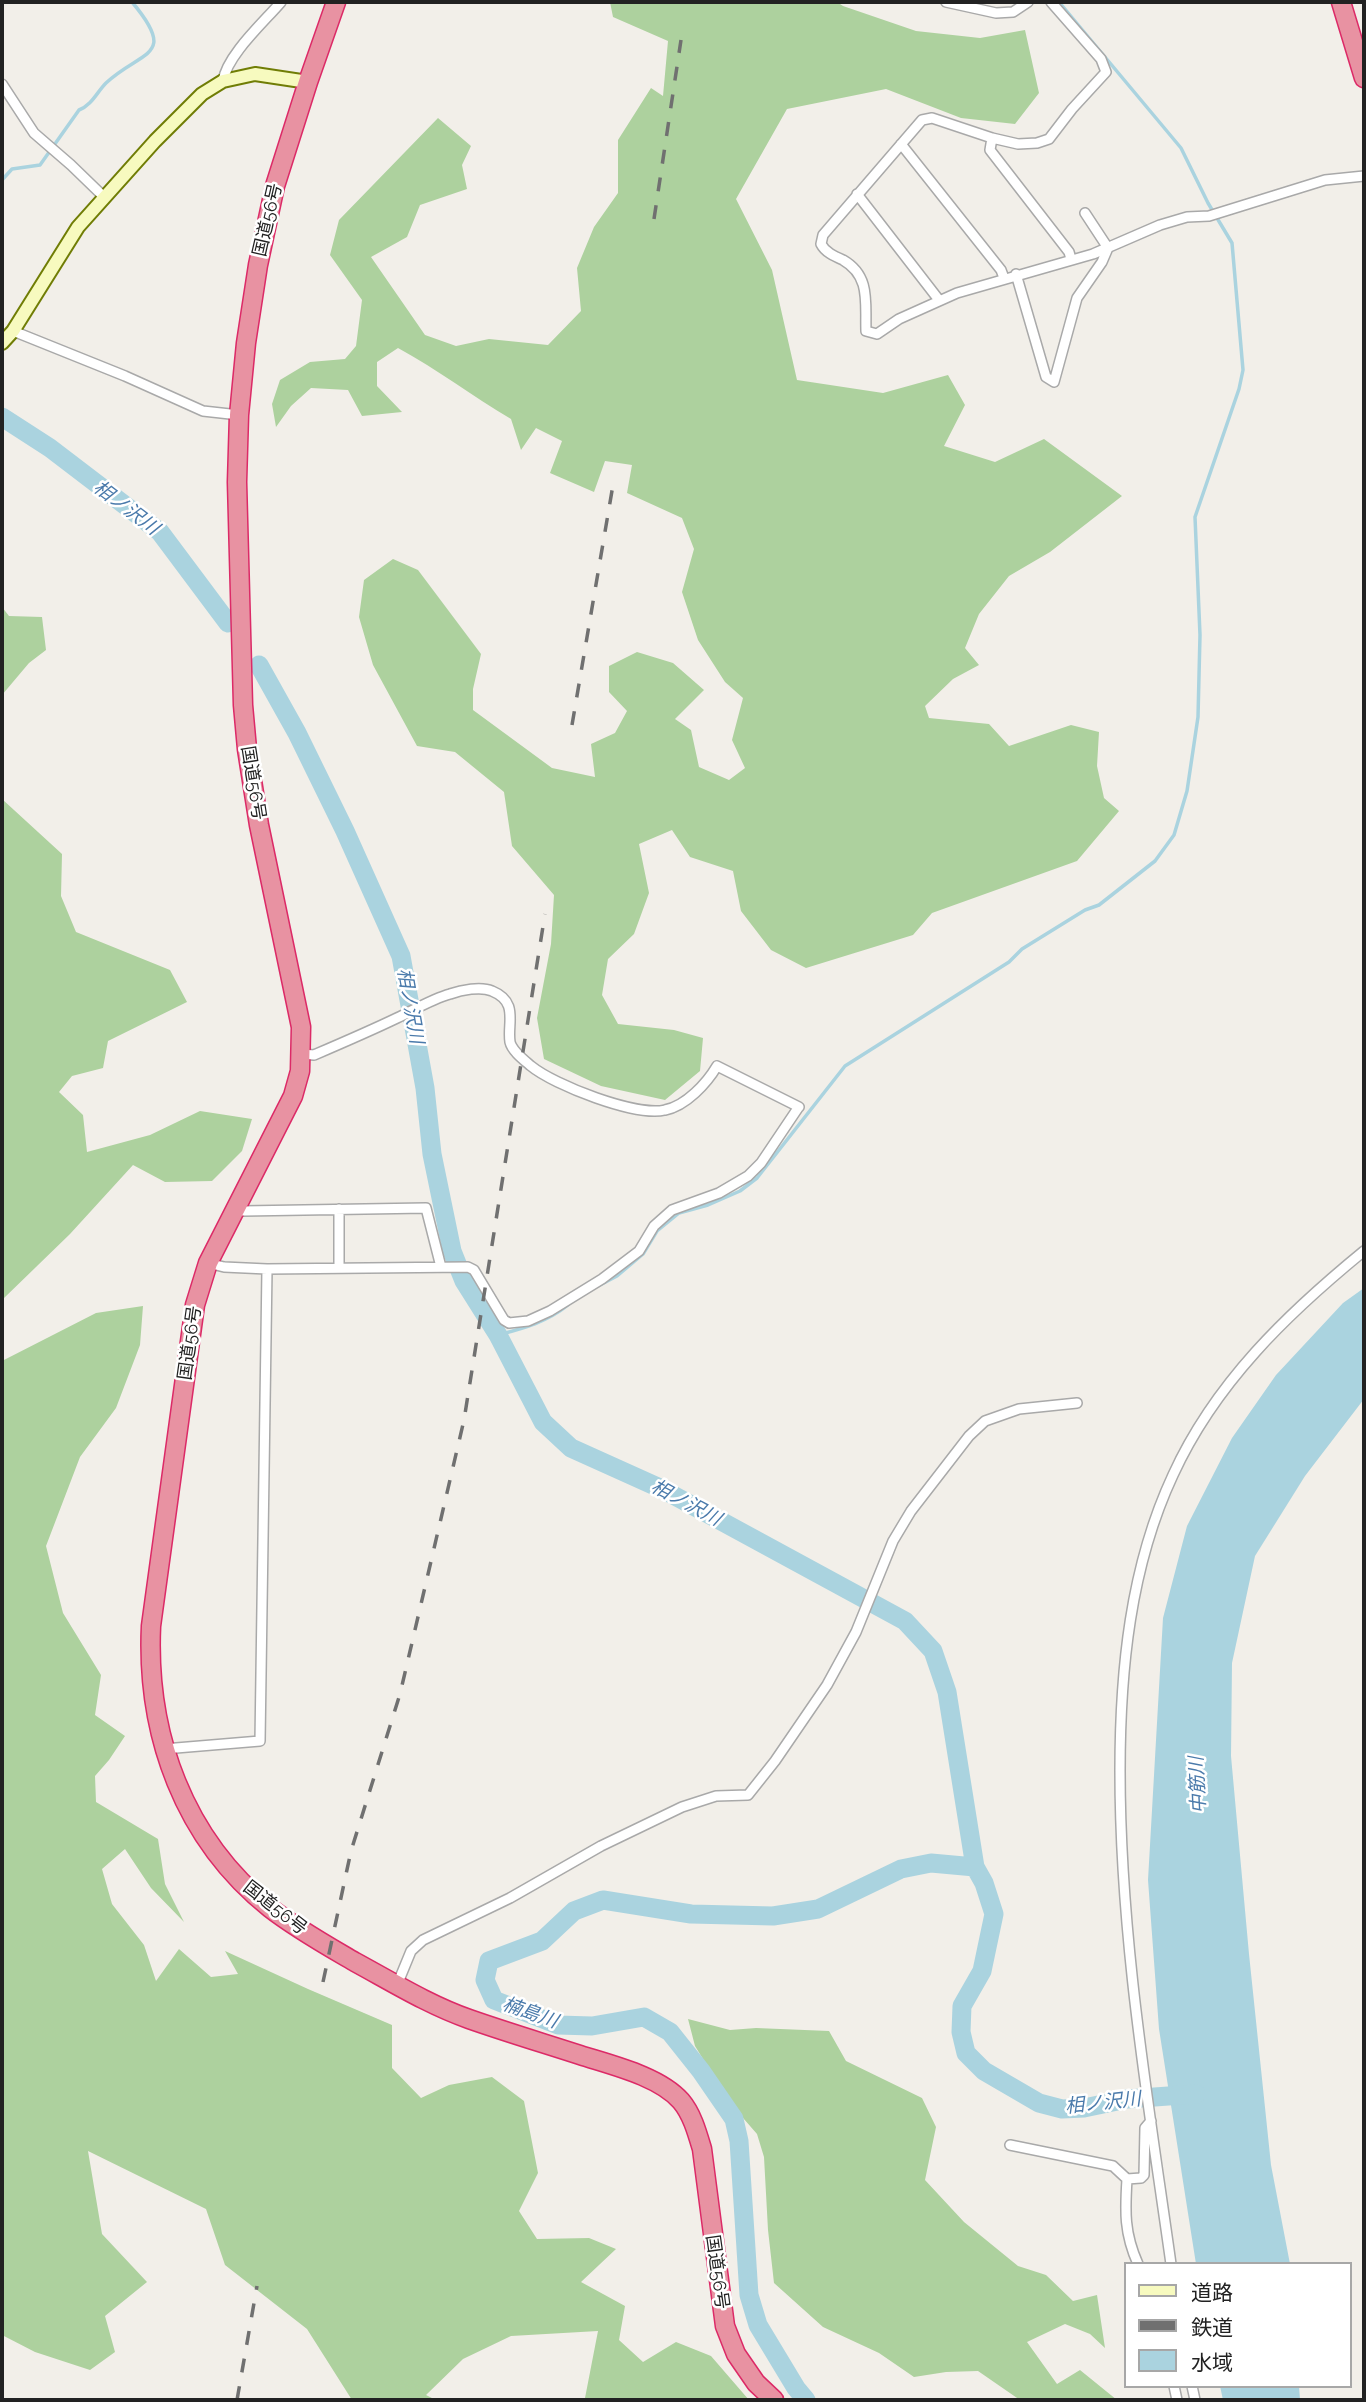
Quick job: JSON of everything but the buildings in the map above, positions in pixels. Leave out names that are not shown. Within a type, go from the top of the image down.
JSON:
[{"type":"highway","name":"国道56号","points":[[336,2],[307,82],[275,186],[258,265],[246,343],[239,415],[237,482],[241,659],[247,749],[259,825],[301,1027],[302,1054],[293,1096],[208,1264],[195,1305],[150,1626],[149,1662],[164,1749],[176,1787],[220,1859],[240,1882],[270,1908],[307,1934],[397,1985],[466,2018],[628,2070],[660,2085],[680,2100],[693,2121],[702,2149],[725,2326],[736,2354],[756,2383],[774,2400]]},
{"type":"highway","points":[[1341,2],[1364,78]]},
{"type":"street","points":[[223,81],[225,71],[232,60],[281,2]]},
{"type":"street","points":[[946,2],[996,13],[1013,12],[1028,2]]},
{"type":"street","points":[[1051,2],[1101,59],[1106,72],[1049,139],[1037,144],[1018,144],[932,118],[922,120],[823,235],[821,244],[824,250],[855,267],[861,276],[866,331],[877,334],[899,319],[939,300],[1016,274],[1108,248],[1160,225],[1187,217],[1209,216],[1325,180],[1364,176]]},
{"type":"street","points":[[2,343],[13,331],[78,227],[103,196],[202,94],[223,81],[255,74],[307,82]]},
{"type":"street","points":[[2,84],[34,133],[103,196]]},
{"type":"street","points":[[992,138],[990,150],[1071,259]]},
{"type":"street","points":[[901,144],[1001,270],[1004,278]]},
{"type":"street","points":[[857,194],[939,300]]},
{"type":"street","points":[[1085,214],[1108,248]]},
{"type":"street","points":[[1016,274],[1046,377],[1054,382],[1077,298],[1102,262],[1108,248]]},
{"type":"street","points":[[13,331],[203,411],[239,415]]},
{"type":"street","points":[[208,1264],[267,1269],[468,1267],[474,1270],[504,1320],[509,1323],[528,1321],[550,1311],[602,1279],[639,1251],[654,1226],[671,1210],[719,1193],[748,1176],[761,1163],[799,1108],[717,1066],[707,1082],[680,1103],[665,1110],[638,1109],[602,1100],[564,1085],[532,1068],[515,1051],[510,1042],[511,1014],[506,1002],[492,990],[476,989],[449,994],[314,1055],[302,1054]]},
{"type":"street","points":[[237,1207],[243,1211],[426,1208],[444,1267]]},
{"type":"street","points":[[339,1209],[340,1268]]},
{"type":"street","points":[[1171,2262],[1142,2064],[1126,1920],[1120,1812],[1120,1709],[1130,1615],[1144,1554],[1172,1475],[1203,1419],[1234,1375],[1270,1334],[1314,1292],[1364,1251]]},
{"type":"street","points":[[164,1749],[260,1741],[267,1269]]},
{"type":"street","points":[[397,1985],[411,1951],[423,1940],[510,1898],[600,1846],[682,1807],[716,1796],[748,1794],[775,1761],[827,1685],[861,1620],[893,1541],[911,1511],[969,1436],[985,1421],[1019,1409],[1077,1402]]},
{"type":"street","points":[[1010,2145],[1112,2166],[1127,2179],[1141,2178],[1144,2175],[1145,2129],[1152,2122]]},
{"type":"street","points":[[1127,2179],[1125,2219],[1130,2247],[1137,2262]]},
{"type":"green space","points":[[610,2],[837,2],[916,31],[980,38],[1025,30],[1039,93],[1015,124],[961,118],[886,89],[787,109],[736,199],[772,270],[797,380],[883,393],[948,375],[965,405],[944,446],[995,462],[1044,439],[1122,496],[1050,552],[1009,576],[979,614],[965,648],[979,665],[953,679],[925,706],[929,718],[989,724],[1009,746],[1071,725],[1099,732],[1097,766],[1104,798],[1119,811],[1077,861],[932,913],[913,935],[806,968],[771,950],[741,911],[733,871],[690,857],[672,830],[639,844],[649,893],[634,934],[608,959],[602,995],[618,1024],[674,1030],[703,1038],[700,1071],[665,1100],[601,1086],[544,1059],[537,1018],[551,944],[554,895],[512,846],[504,792],[455,752],[417,746],[373,665],[359,617],[364,580],[393,559],[418,570],[481,654],[473,689],[473,710],[552,768],[595,777],[591,744],[615,733],[627,711],[609,692],[609,666],[637,652],[673,663],[704,690],[675,719],[691,730],[699,767],[729,780],[745,768],[732,740],[743,698],[725,682],[698,640],[682,592],[694,549],[682,518],[627,493],[632,465],[605,461],[594,492],[550,473],[562,441],[536,428],[521,450],[511,419],[398,348],[377,362],[377,386],[402,412],[362,416],[348,390],[311,388],[291,406],[276,427],[272,404],[280,380],[310,362],[345,359],[356,346],[362,300],[330,255],[339,220],[438,118],[471,146],[462,165],[467,189],[420,205],[407,237],[371,257],[425,335],[456,346],[489,339],[548,345],[581,311],[577,268],[594,227],[618,193],[618,140],[651,88],[663,96],[668,41],[613,17]]},
{"type":"green space","points":[[2,607],[9,616],[42,617],[46,650],[29,663],[2,695]]},
{"type":"green space","points":[[2,799],[62,854],[61,896],[76,932],[170,970],[187,1002],[108,1041],[103,1068],[72,1076],[59,1092],[83,1115],[87,1152],[150,1135],[200,1111],[252,1119],[242,1151],[212,1181],[165,1182],[133,1165],[70,1234],[2,1300]]},
{"type":"green space","points":[[143,1306],[140,1345],[116,1408],[80,1457],[46,1546],[63,1613],[101,1675],[95,1715],[125,1736],[95,1776],[96,1802],[158,1839],[165,1884],[184,1922],[151,1888],[125,1849],[102,1869],[112,1904],[144,1945],[156,1981],[179,1949],[211,1977],[238,1974],[225,1951],[392,2025],[392,2068],[421,2098],[449,2085],[492,2077],[524,2101],[538,2173],[519,2211],[537,2239],[589,2238],[616,2249],[581,2282],[625,2306],[619,2340],[643,2362],[676,2342],[711,2356],[749,2400],[587,2400],[585,2398],[598,2331],[511,2336],[463,2359],[426,2395],[436,2400],[352,2400],[307,2329],[225,2265],[206,2209],[88,2151],[102,2234],[147,2282],[105,2316],[115,2352],[90,2370],[35,2352],[2,2335],[2,1361],[96,1313]]},
{"type":"green space","points":[[688,2019],[730,2030],[756,2028],[829,2031],[846,2061],[922,2098],[936,2127],[925,2180],[964,2222],[1018,2266],[1046,2275],[1073,2301],[1097,2295],[1105,2348],[1090,2334],[1065,2324],[1027,2342],[1057,2384],[1080,2370],[1117,2400],[1020,2400],[978,2371],[914,2377],[879,2353],[823,2327],[774,2283],[764,2157],[757,2134],[730,2103],[695,2046]]},
{"type":"water","name":"中筋川","points":[[1364,1288],[1364,1399],[1305,1476],[1255,1556],[1232,1663],[1231,1756],[1249,1954],[1271,2165],[1290,2262],[1196,2262],[1159,2029],[1148,1880],[1163,1618],[1187,1526],[1232,1438],[1276,1375],[1343,1303]]},
{"type":"water","points":[[1220,2388],[1299,2388],[1300,2400],[1223,2400]]},
{"type":"waterway","points":[[2,180],[12,169],[40,165],[79,110],[91,102],[119,72],[150,51],[154,44],[153,34],[132,2]]},
{"type":"waterway","points":[[598,1286],[617,1276],[643,1254],[657,1231],[679,1213],[708,1205],[740,1191],[757,1178],[845,1066],[1009,962],[1022,949],[1085,910],[1099,905],[1155,861],[1174,835],[1187,791],[1198,717],[1200,635],[1195,517],[1243,370],[1232,243],[1208,203],[1181,148],[1059,2]]},
{"type":"waterway","name":"相ノ沢川","points":[[2,417],[50,448],[160,532],[228,623]]},
{"type":"waterway","name":"相ノ沢川","points":[[259,665],[297,733],[345,831],[401,956],[425,1088],[432,1154],[452,1251],[464,1281],[498,1335],[543,1422],[571,1448],[662,1489],[905,1621],[933,1651],[947,1692],[975,1867],[984,1883],[994,1914],[982,1971],[962,2006],[961,2032],[966,2053],[984,2071],[1039,2103],[1062,2109],[1084,2108],[1127,2099],[1196,2094]]},
{"type":"waterway","points":[[498,1335],[543,1320],[568,1305]]},
{"type":"waterway","name":"楠島川","points":[[806,2400],[758,2325],[749,2295],[739,2141],[734,2119],[701,2071],[670,2032],[644,2017],[592,2026],[558,2025],[494,2000],[485,1980],[489,1961],[542,1941],[574,1911],[603,1900],[691,1914],[773,1916],[818,1909],[901,1869],[931,1863],[975,1867]]},
{"type":"railway","points":[[654,219],[681,40]]},
{"type":"railway","points":[[572,725],[614,479]]},
{"type":"railway","points":[[323,1982],[351,1851],[400,1694],[464,1420],[545,914]]},
{"type":"railway","points":[[237,2400],[257,2286]]}]
